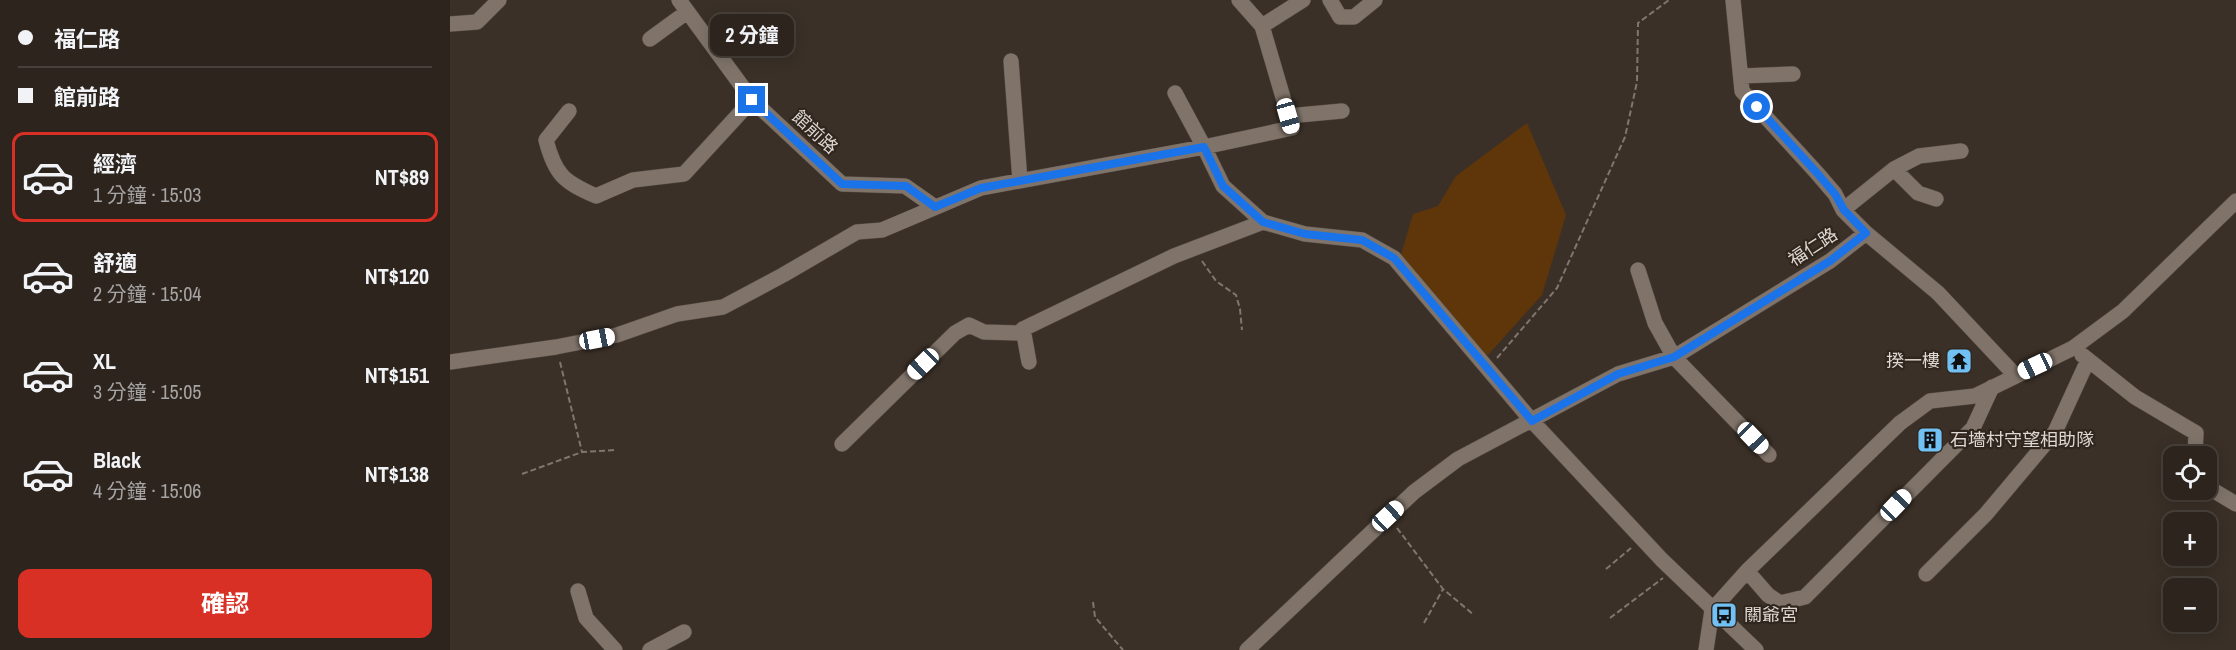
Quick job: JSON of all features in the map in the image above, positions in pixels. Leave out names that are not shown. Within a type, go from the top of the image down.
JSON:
[{"type":"street","points":[[450,24],[477,22],[499,0]]},
{"type":"street","points":[[450,362],[556,347],[617,335],[677,314],[723,307],[856,232],[882,230],[981,188],[1204,147],[1292,128],[1262,26],[1239,0]]},
{"type":"street","points":[[1262,26],[1303,0]]},
{"type":"street","points":[[1330,0],[1340,17],[1354,17],[1375,0]]},
{"type":"street","name":"福仁路","points":[[1247,650],[1414,492],[1458,459],[1618,374],[1674,357],[1830,261],[1866,233],[1844,210],[1835,194],[1742,91],[1733,0]]},
{"type":"street","points":[[650,39],[683,6]]},
{"type":"street","name":"館前路","points":[[683,6],[752,100],[842,184],[906,186],[935,207]]},
{"type":"street","points":[[1011,61],[1020,181]]},
{"type":"street","points":[[1741,76],[1793,74]]},
{"type":"street","points":[[1175,93],[1223,186],[1263,222],[1305,234],[1362,240],[1394,258],[1532,421],[1673,571],[1756,650]]},
{"type":"street","points":[[568,111],[546,140],[552,163],[570,184],[596,196],[633,180],[684,174],[752,100]]},
{"type":"street","points":[[1288,116],[1342,111]]},
{"type":"street","points":[[1844,210],[1894,169],[1919,156],[1961,151]]},
{"type":"street","points":[[1894,169],[1918,193],[1936,198]]},
{"type":"street","points":[[1706,650],[1712,610],[1747,571],[1900,423],[1930,400],[1975,396],[2073,348],[2123,311],[2236,201]]},
{"type":"street","points":[[842,444],[956,333],[969,325],[984,332],[1019,333],[1164,260],[1263,222]]},
{"type":"street","points":[[1866,233],[1938,292],[2016,375]]},
{"type":"street","points":[[1638,270],[1655,323],[1674,357],[1769,455]]},
{"type":"street","points":[[1023,329],[1029,362]]},
{"type":"street","points":[[2073,348],[2135,397],[2196,433],[2195,446]]},
{"type":"street","points":[[1926,573],[1986,514],[2055,432],[2088,360]]},
{"type":"street","points":[[1747,571],[1768,595],[1780,603],[1805,597],[1973,428],[1992,387]]},
{"type":"street","points":[[2217,493],[2236,504]]},
{"type":"street","points":[[578,591],[586,618],[615,650]]},
{"type":"street","points":[[650,650],[684,632]]},
{"type":"path","points":[[1487,370],[1557,288],[1625,137],[1637,82],[1638,23],[1669,0]]},
{"type":"path","points":[[1197,247],[1216,281],[1236,295],[1242,330]]},
{"type":"path","points":[[556,347],[582,452]]},
{"type":"path","points":[[522,474],[582,452],[616,450]]},
{"type":"path","points":[[1388,516],[1443,589],[1474,615]]},
{"type":"path","points":[[1606,569],[1642,539]]},
{"type":"path","points":[[1610,618],[1673,571]]},
{"type":"path","points":[[1424,623],[1443,589]]},
{"type":"path","points":[[1093,602],[1095,617],[1123,650]]},
{"type":"shaded area","points":[[1527,123],[1566,215],[1542,295],[1488,355],[1476,350],[1400,258],[1413,214],[1438,206],[1456,176]]},
{"type":"place","name":"揆一樓","points":[[1959,361]]},
{"type":"place","name":"石墻村守望相助隊","points":[[1930,440]]},
{"type":"place","name":"關爺宮","points":[[1724,615]]},
{"type":"route","points":[[752,100],[842,184],[906,186],[935,207],[981,188],[1204,147],[1223,186],[1263,222],[1305,234],[1362,240],[1394,258],[1532,421],[1618,374],[1674,357],[1830,261],[1866,233],[1844,210],[1835,194],[1817,173],[1757,107]]}]
